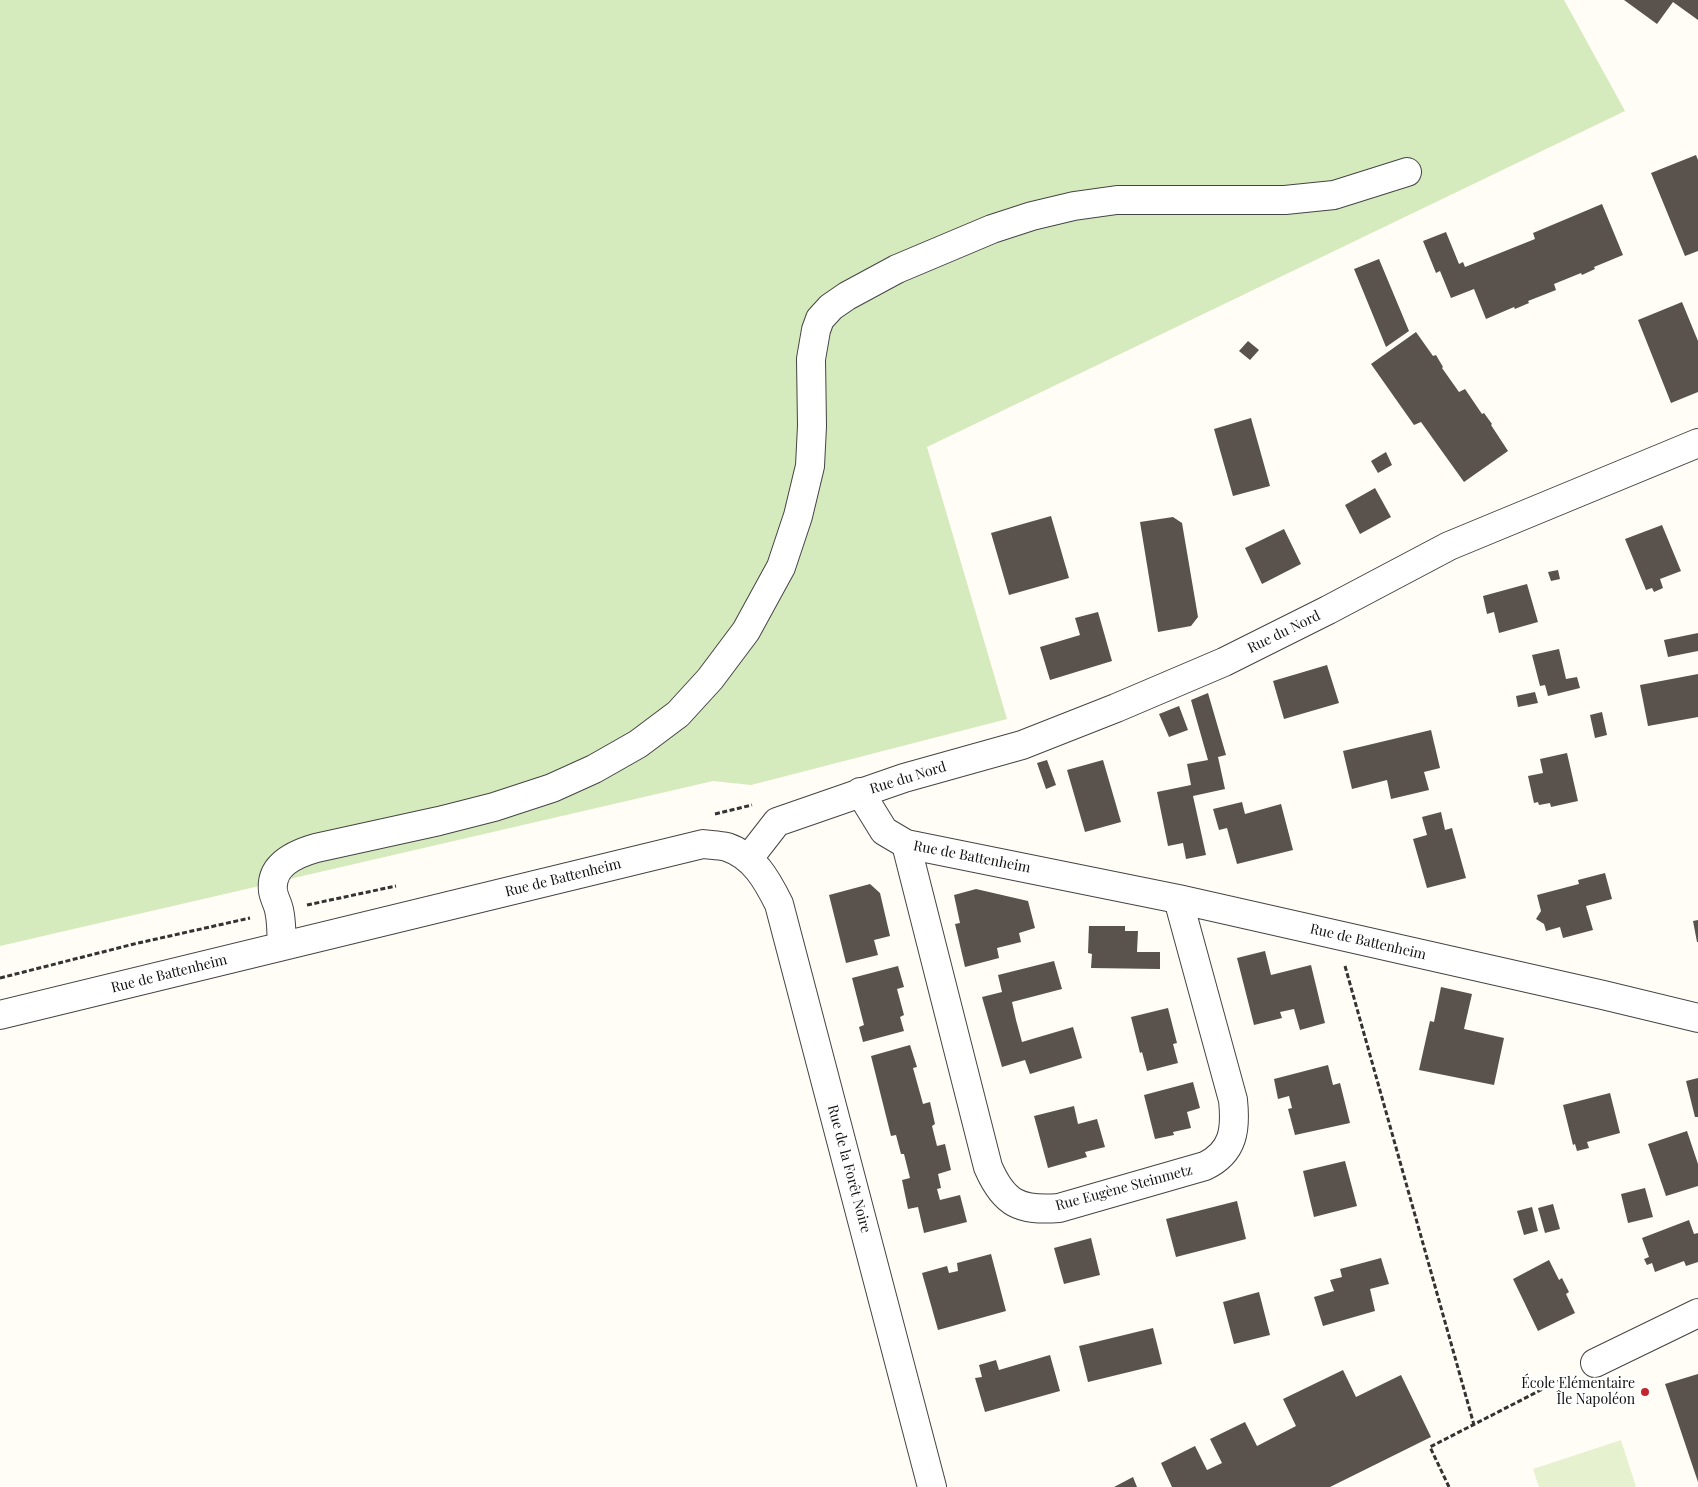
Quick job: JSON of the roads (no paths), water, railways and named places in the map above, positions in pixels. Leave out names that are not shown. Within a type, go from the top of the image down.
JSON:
[{"type":"street","points":[[282,946],[280,912],[273,892],[274,877],[287,860],[298,853],[494,807],[552,788],[594,769],[638,744],[678,714],[710,679],[746,631],[781,566],[798,516],[810,466],[812,426],[810,358],[820,319],[831,307],[897,269],[992,229],[1032,216],[1074,206],[1117,200],[1285,200],[1334,195],[1407,172]]},
{"type":"street","name":"Rue du Nord","points":[[860,792],[1022,745],[1116,708],[1224,662],[1449,546],[1698,443]]},
{"type":"street","points":[[749,858],[777,822],[860,792]]},
{"type":"street","name":"Rue de Battenheim","points":[[860,792],[884,831],[906,844],[1178,899],[1698,1018]]},
{"type":"street","name":"Rue de Battenheim","points":[[0,1015],[703,844],[726,847],[749,858]]},
{"type":"street","name":"Rue Eugène Steinmetz","points":[[906,844],[988,1167],[996,1184],[1007,1198],[1024,1206],[1040,1210],[1059,1208],[1205,1166],[1218,1160],[1226,1150],[1233,1132],[1235,1118],[1232,1100],[1178,899]]},
{"type":"street","name":"Rue de la Forêt Noire","points":[[749,858],[768,881],[779,904],[932,1487]]},
{"type":"street","points":[[1595,1363],[1698,1313]]},
{"type":"place","name":"École Elémentaire Île Napoléon","points":[[1645,1392]]}]
